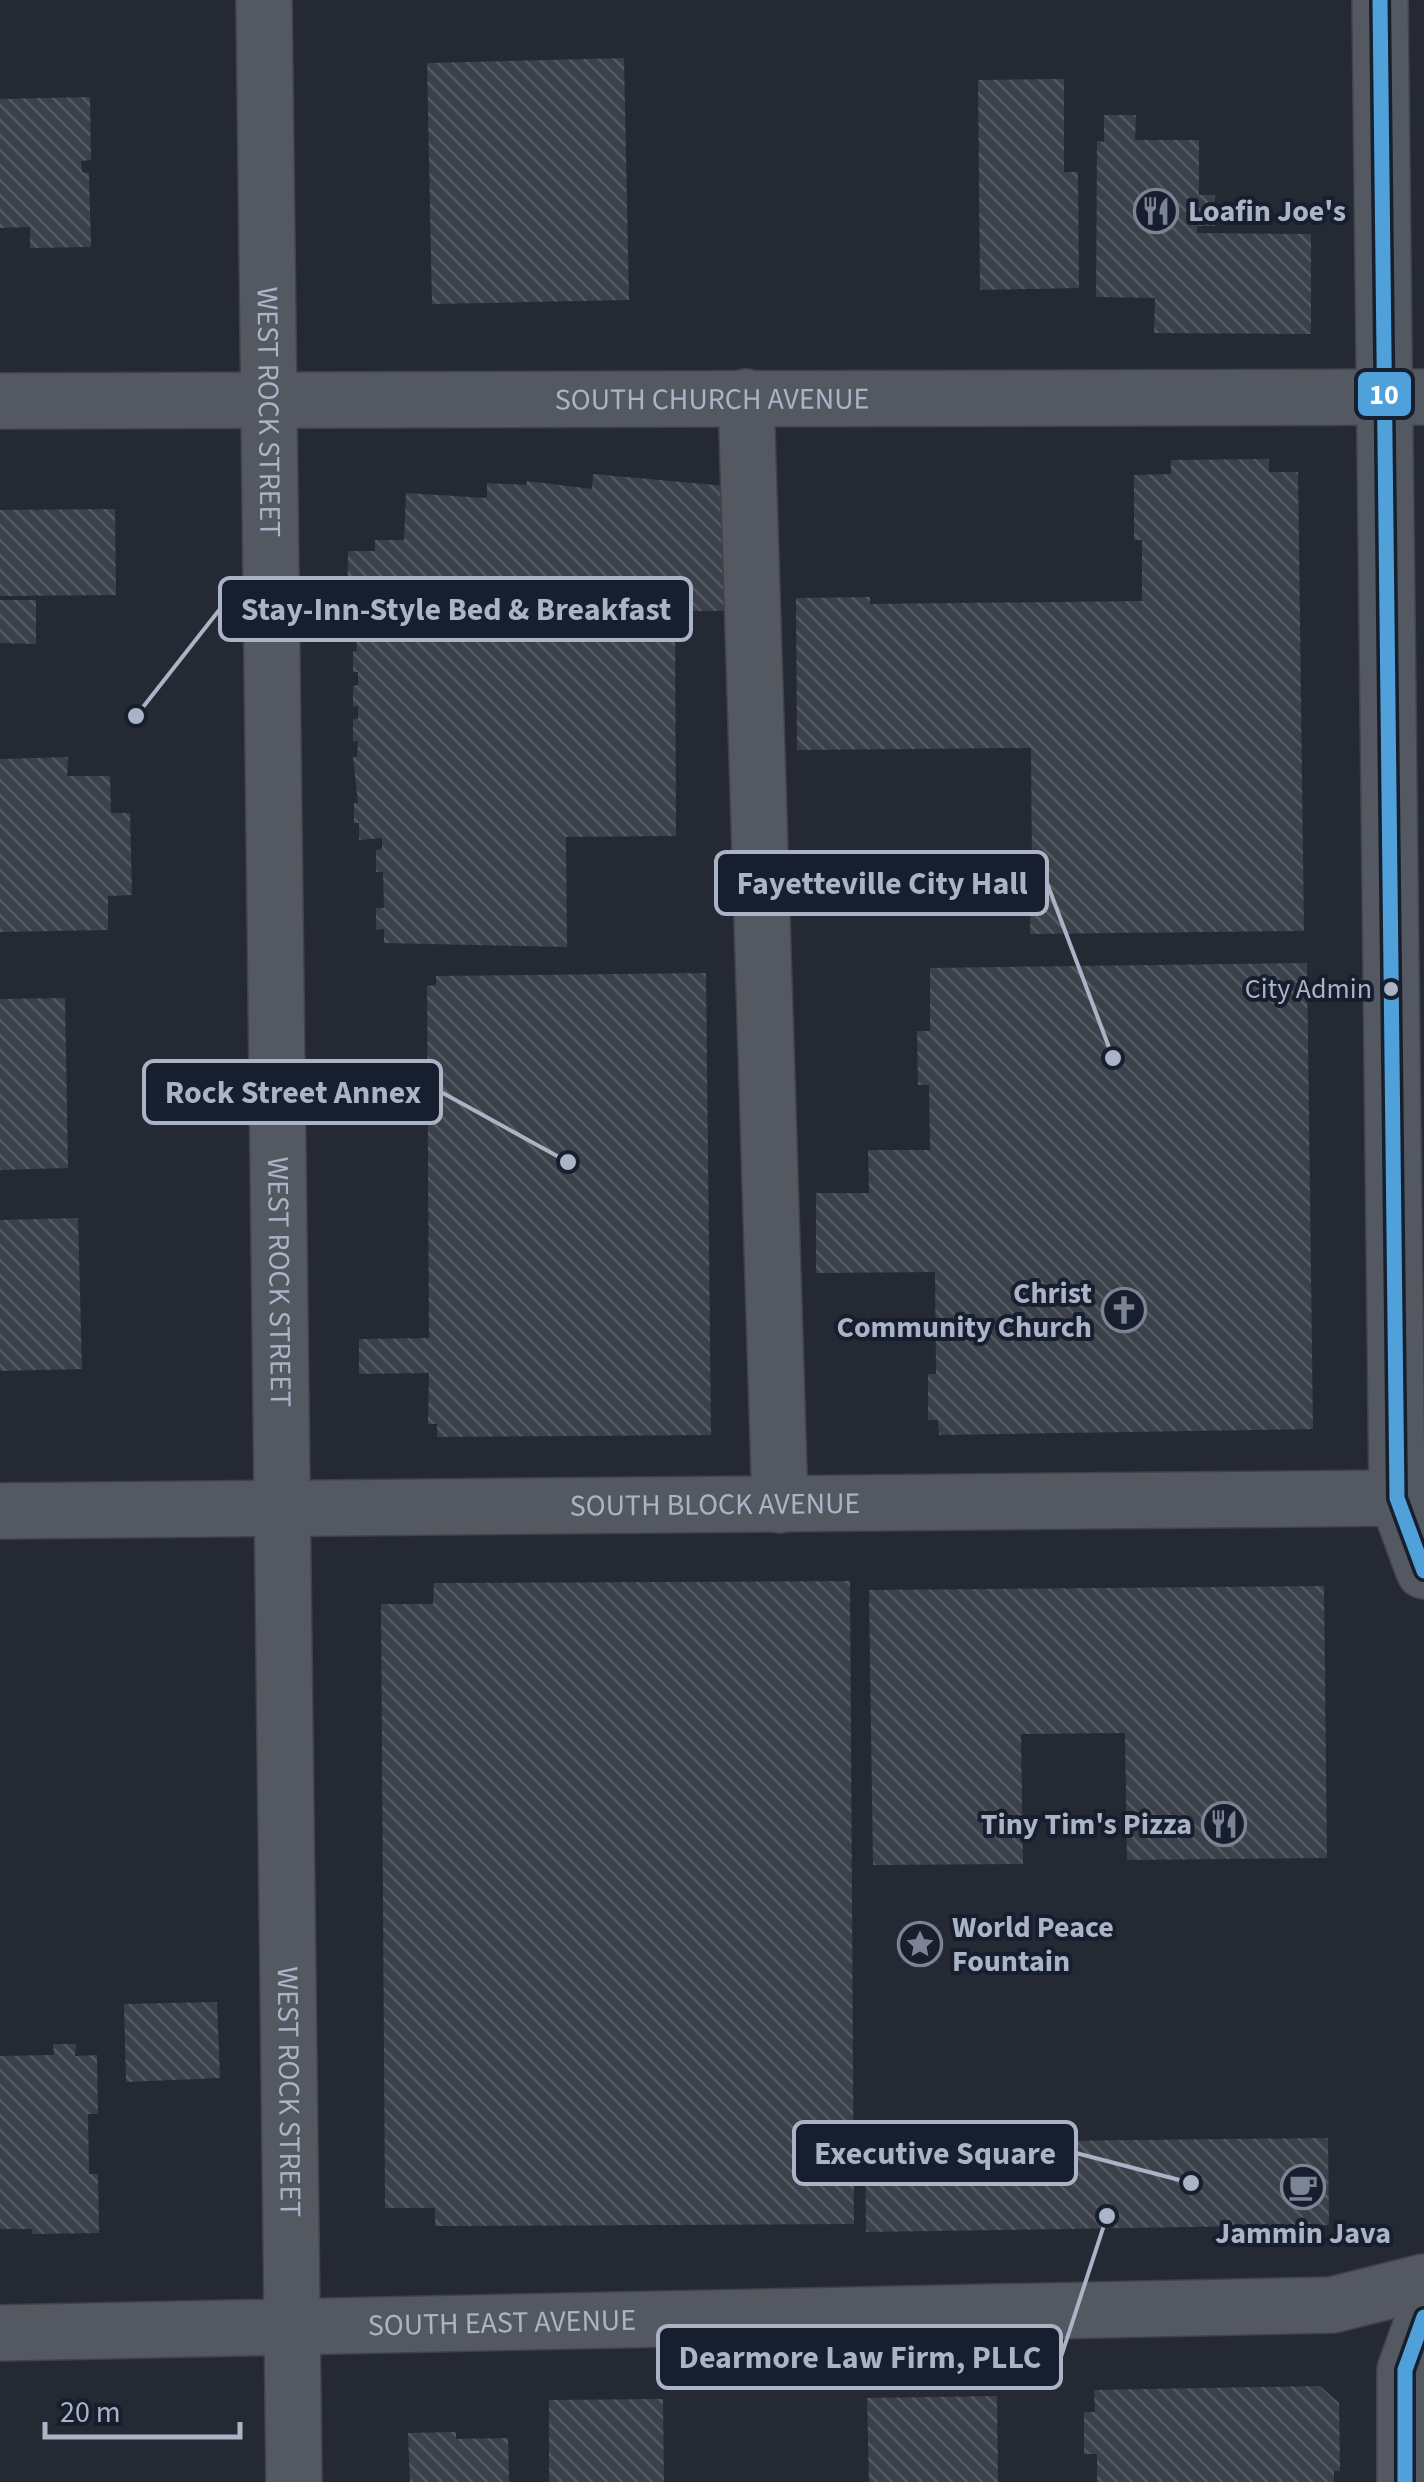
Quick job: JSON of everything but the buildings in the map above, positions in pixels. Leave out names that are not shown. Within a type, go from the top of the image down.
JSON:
[{"type":"street","name":"WEST ROCK STREET","points":[[264,0],[294,2482]]},
{"type":"street","points":[[1380,0],[1404,396],[1410,1506],[1424,1572]]},
{"type":"street","name":"SOUTH CHURCH AVENUE","points":[[0,400],[1404,396]]},
{"type":"street","points":[[746,397],[780,1505]]},
{"type":"street","name":"SOUTH BLOCK AVENUE","points":[[0,1511],[780,1505],[1410,1506]]},
{"type":"street","name":"SOUTH EAST AVENUE","points":[[0,2333],[1332,2305],[1424,2282]]},
{"type":"street","points":[[1405,2482],[1404,2370],[1424,2317]]},
{"type":"transit line","name":"10","points":[[1380,0],[1397,1498],[1424,1571]]},
{"type":"transit line","name":"10","points":[[1405,2482],[1405,2370],[1424,2317]]},
{"type":"place","name":"Loafin Joe's","points":[[1156,211]]},
{"type":"place","name":"Stay-Inn-Style Bed & Breakfast","points":[[136,716]]},
{"type":"place","name":"City Admin","points":[[1391,989]]},
{"type":"place","name":"Fayetteville City Hall","points":[[1113,1058]]},
{"type":"place","name":"Rock Street Annex","points":[[568,1162]]},
{"type":"place","name":"Christ Community Church","points":[[1124,1310]]},
{"type":"place","name":"Tiny Tim's Pizza","points":[[1224,1824]]},
{"type":"place","name":"World Peace Fountain","points":[[920,1944]]},
{"type":"place","name":"Executive Square","points":[[1191,2183]]},
{"type":"place","name":"Jammin Java","points":[[1303,2187]]},
{"type":"place","name":"Dearmore Law Firm, PLLC","points":[[1107,2216]]}]
